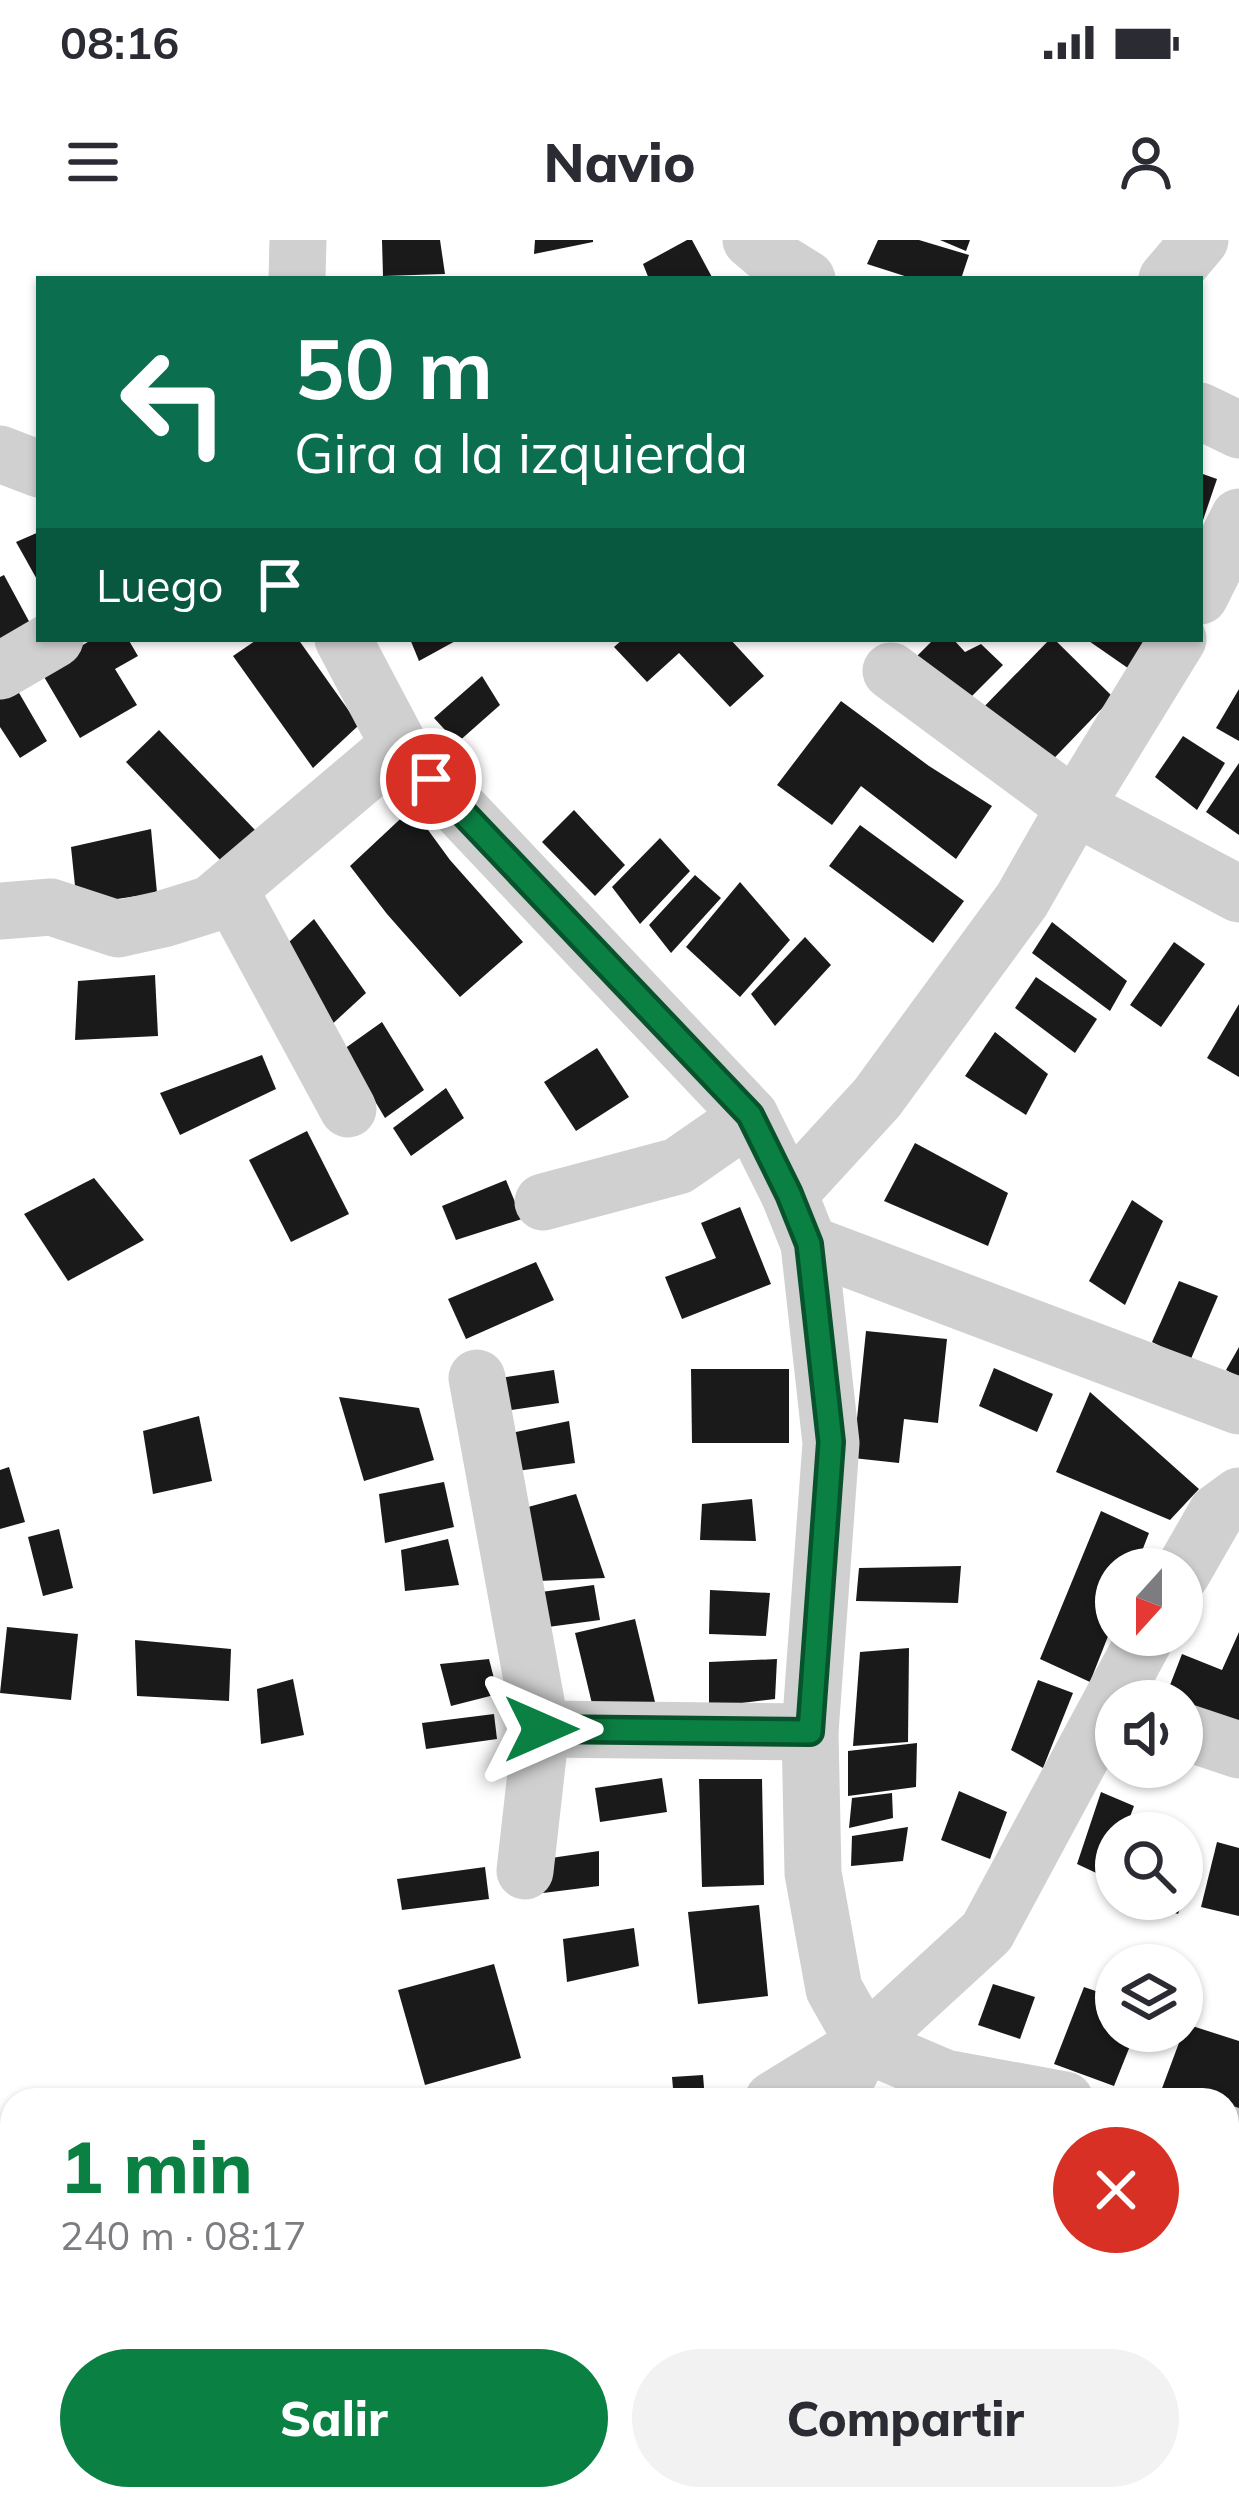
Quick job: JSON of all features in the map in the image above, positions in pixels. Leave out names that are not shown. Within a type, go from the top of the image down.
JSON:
[{"type":"street","points":[[297,276],[298,240]]},
{"type":"street","points":[[751,240],[802,276]]},
{"type":"street","points":[[1170,276],[1201,240]]},
{"type":"street","points":[[1203,412],[1239,430]]},
{"type":"street","points":[[0,454],[36,468]]},
{"type":"street","points":[[1203,590],[1239,518]]},
{"type":"street","points":[[0,671],[50,642]]},
{"type":"street","points":[[346,642],[399,746],[750,1115],[799,1219],[831,1442],[810,1732],[813,1873],[834,1989],[865,2044],[945,2078],[1000,2088]]},
{"type":"street","points":[[799,1219],[877,1098],[1022,900],[1176,642]]},
{"type":"street","points":[[891,671],[1075,807],[1239,894]]},
{"type":"street","points":[[0,911],[51,908],[118,928],[211,904],[399,746]]},
{"type":"street","points":[[229,889],[348,1109]]},
{"type":"street","points":[[543,1202],[678,1166],[750,1115]]},
{"type":"street","points":[[799,1219],[1239,1406]]},
{"type":"street","points":[[477,1378],[541,1729],[525,1870]]},
{"type":"street","points":[[1196,1548],[1217,1512],[1239,1496]]},
{"type":"street","points":[[541,1729],[810,1732]]},
{"type":"street","points":[[793,2088],[865,2044],[987,1932],[1095,1736]]},
{"type":"street","points":[[1203,1738],[1239,1750]]},
{"type":"street","points":[[841,2088],[865,2044]]},
{"type":"building","points":[[382,240],[440,240],[445,274],[383,276]]},
{"type":"building","points":[[535,240],[593,240],[593,242],[534,254]]},
{"type":"building","points":[[692,240],[711,276],[648,276],[643,264]]},
{"type":"building","points":[[878,240],[919,240],[969,255],[962,276],[905,276],[867,264]]},
{"type":"building","points":[[940,240],[970,240],[966,251]]},
{"type":"building","points":[[1203,474],[1217,479],[1203,520]]},
{"type":"building","points":[[36,533],[36,578],[16,542]]},
{"type":"building","points":[[4,575],[31,625],[0,641],[0,577]]},
{"type":"building","points":[[88,642],[130,642],[138,656],[115,669],[137,705],[80,738],[40,670]]},
{"type":"building","points":[[254,642],[300,642],[359,725],[313,768],[233,656]]},
{"type":"building","points":[[411,642],[454,642],[419,661]]},
{"type":"building","points":[[620,642],[733,642],[764,676],[730,707],[679,653],[647,682],[614,647]]},
{"type":"building","points":[[931,642],[956,642],[965,652],[981,644],[1003,665],[961,707],[914,659]]},
{"type":"building","points":[[1047,642],[1057,642],[1113,697],[1037,776],[975,716]]},
{"type":"building","points":[[1090,642],[1156,642],[1135,673]]},
{"type":"building","points":[[482,676],[500,705],[457,743],[434,718]]},
{"type":"building","points":[[15,686],[47,741],[20,758],[0,727],[0,694]]},
{"type":"building","points":[[1239,689],[1239,741],[1216,728]]},
{"type":"building","points":[[841,701],[992,806],[956,859],[861,786],[832,825],[777,785]]},
{"type":"building","points":[[159,730],[257,832],[224,864],[126,762]]},
{"type":"building","points":[[1183,736],[1225,763],[1197,810],[1155,777]]},
{"type":"building","points":[[1239,763],[1239,835],[1206,812]]},
{"type":"building","points":[[412,808],[450,860],[523,942],[460,997],[350,866]]},
{"type":"building","points":[[574,810],[625,865],[595,896],[542,842]]},
{"type":"building","points":[[860,825],[964,901],[933,943],[829,866]]},
{"type":"building","points":[[151,829],[157,893],[77,905],[71,847]]},
{"type":"building","points":[[660,838],[690,871],[640,924],[612,887]]},
{"type":"building","points":[[695,875],[721,898],[671,953],[649,925]]},
{"type":"building","points":[[740,882],[790,940],[740,997],[686,947]]},
{"type":"building","points":[[314,919],[366,993],[328,1028],[277,953]]},
{"type":"building","points":[[1052,922],[1127,981],[1110,1011],[1032,953]]},
{"type":"building","points":[[805,937],[831,965],[775,1026],[751,994]]},
{"type":"building","points":[[1174,942],[1205,964],[1161,1027],[1130,1005]]},
{"type":"building","points":[[155,975],[158,1036],[75,1040],[78,981]]},
{"type":"building","points":[[1036,977],[1097,1019],[1075,1053],[1015,1008]]},
{"type":"building","points":[[1239,1004],[1239,1077],[1207,1058]]},
{"type":"building","points":[[382,1022],[424,1090],[385,1118],[344,1049]]},
{"type":"building","points":[[995,1032],[1048,1074],[1026,1115],[965,1076]]},
{"type":"building","points":[[597,1048],[629,1097],[576,1131],[544,1082]]},
{"type":"building","points":[[262,1055],[276,1089],[180,1135],[160,1093]]},
{"type":"building","points":[[446,1088],[464,1118],[411,1156],[393,1128]]},
{"type":"building","points":[[307,1131],[349,1214],[291,1242],[249,1160]]},
{"type":"building","points":[[915,1143],[1008,1193],[988,1246],[884,1201]]},
{"type":"building","points":[[94,1178],[144,1240],[68,1281],[24,1214]]},
{"type":"building","points":[[506,1180],[522,1219],[456,1240],[442,1206]]},
{"type":"building","points":[[1132,1200],[1163,1221],[1125,1305],[1089,1281]]},
{"type":"building","points":[[740,1207],[771,1284],[682,1319],[665,1277],[716,1258],[701,1223]]},
{"type":"building","points":[[536,1262],[554,1300],[466,1339],[448,1299]]},
{"type":"building","points":[[1179,1281],[1218,1296],[1190,1361],[1152,1342]]},
{"type":"building","points":[[866,1331],[947,1339],[938,1423],[904,1419],[899,1463],[853,1458]]},
{"type":"building","points":[[1239,1347],[1239,1377],[1226,1370]]},
{"type":"building","points":[[994,1368],[1053,1394],[1037,1432],[979,1406]]},
{"type":"building","points":[[691,1369],[789,1369],[789,1443],[692,1443]]},
{"type":"building","points":[[554,1370],[559,1403],[497,1412],[492,1379]]},
{"type":"building","points":[[1090,1392],[1199,1489],[1170,1520],[1056,1472]]},
{"type":"building","points":[[339,1397],[419,1408],[434,1460],[364,1481]]},
{"type":"building","points":[[199,1416],[212,1481],[153,1494],[143,1431]]},
{"type":"building","points":[[569,1421],[575,1463],[517,1471],[511,1433]]},
{"type":"building","points":[[9,1467],[25,1522],[0,1529],[0,1470]]},
{"type":"building","points":[[444,1482],[454,1527],[385,1543],[379,1494]]},
{"type":"building","points":[[576,1494],[605,1578],[539,1581],[517,1510]]},
{"type":"building","points":[[752,1499],[756,1541],[700,1540],[702,1504]]},
{"type":"building","points":[[1101,1511],[1149,1533],[1143,1548],[1095,1548],[1095,1656],[1100,1656],[1090,1682],[1040,1659]]},
{"type":"building","points":[[59,1529],[73,1588],[43,1596],[28,1537]]},
{"type":"building","points":[[448,1539],[459,1585],[405,1591],[401,1550]]},
{"type":"building","points":[[961,1566],[958,1603],[856,1601],[859,1568]]},
{"type":"building","points":[[594,1585],[600,1620],[548,1627],[541,1592]]},
{"type":"building","points":[[710,1590],[770,1593],[766,1636],[709,1634]]},
{"type":"building","points":[[635,1619],[655,1702],[594,1712],[575,1633]]},
{"type":"building","points":[[7,1627],[78,1634],[71,1700],[0,1693]]},
{"type":"building","points":[[1239,1632],[1239,1726],[1203,1713],[1203,1680],[1172,1680],[1181,1656],[1222,1670]]},
{"type":"building","points":[[135,1640],[231,1649],[229,1701],[137,1696]]},
{"type":"building","points":[[909,1648],[908,1742],[853,1746],[860,1652]]},
{"type":"building","points":[[489,1659],[498,1694],[451,1706],[440,1664]]},
{"type":"building","points":[[777,1659],[775,1699],[709,1707],[709,1662]]},
{"type":"building","points":[[293,1679],[304,1735],[261,1744],[257,1689]]},
{"type":"building","points":[[1038,1680],[1073,1693],[1043,1768],[1011,1750]]},
{"type":"building","points":[[494,1714],[497,1739],[426,1749],[422,1723]]},
{"type":"building","points":[[917,1743],[916,1787],[848,1796],[848,1751]]},
{"type":"building","points":[[662,1778],[667,1812],[600,1822],[595,1788]]},
{"type":"building","points":[[699,1779],[762,1779],[764,1885],[702,1887]]},
{"type":"building","points":[[959,1791],[1007,1812],[990,1859],[941,1840]]},
{"type":"building","points":[[1101,1792],[1134,1806],[1132,1812],[1095,1812],[1095,1872],[1077,1864]]},
{"type":"building","points":[[892,1793],[893,1818],[849,1828],[852,1798]]},
{"type":"building","points":[[908,1827],[903,1861],[851,1866],[852,1836]]},
{"type":"building","points":[[1217,1842],[1239,1848],[1239,1916],[1203,1907]]},
{"type":"building","points":[[599,1851],[599,1886],[543,1893],[544,1859]]},
{"type":"building","points":[[485,1867],[489,1899],[402,1910],[397,1879]]},
{"type":"building","points":[[759,1905],[768,1996],[698,2004],[688,1912]]},
{"type":"building","points":[[634,1928],[639,1966],[567,1982],[563,1939]]},
{"type":"building","points":[[494,1964],[521,2058],[425,2085],[398,1990]]},
{"type":"building","points":[[993,1984],[1035,1997],[1020,2039],[978,2025]]},
{"type":"building","points":[[1084,1987],[1095,1991],[1095,2052],[1128,2052],[1114,2086],[1054,2064]]},
{"type":"building","points":[[1203,2029],[1239,2041],[1239,2088],[1162,2088],[1176,2052],[1203,2052]]},
{"type":"building","points":[[703,2075],[704,2088],[673,2088],[672,2077]]},
{"type":"route","points":[[431,779],[750,1115],[809,1244],[831,1442],[810,1732],[541,1729]]}]
